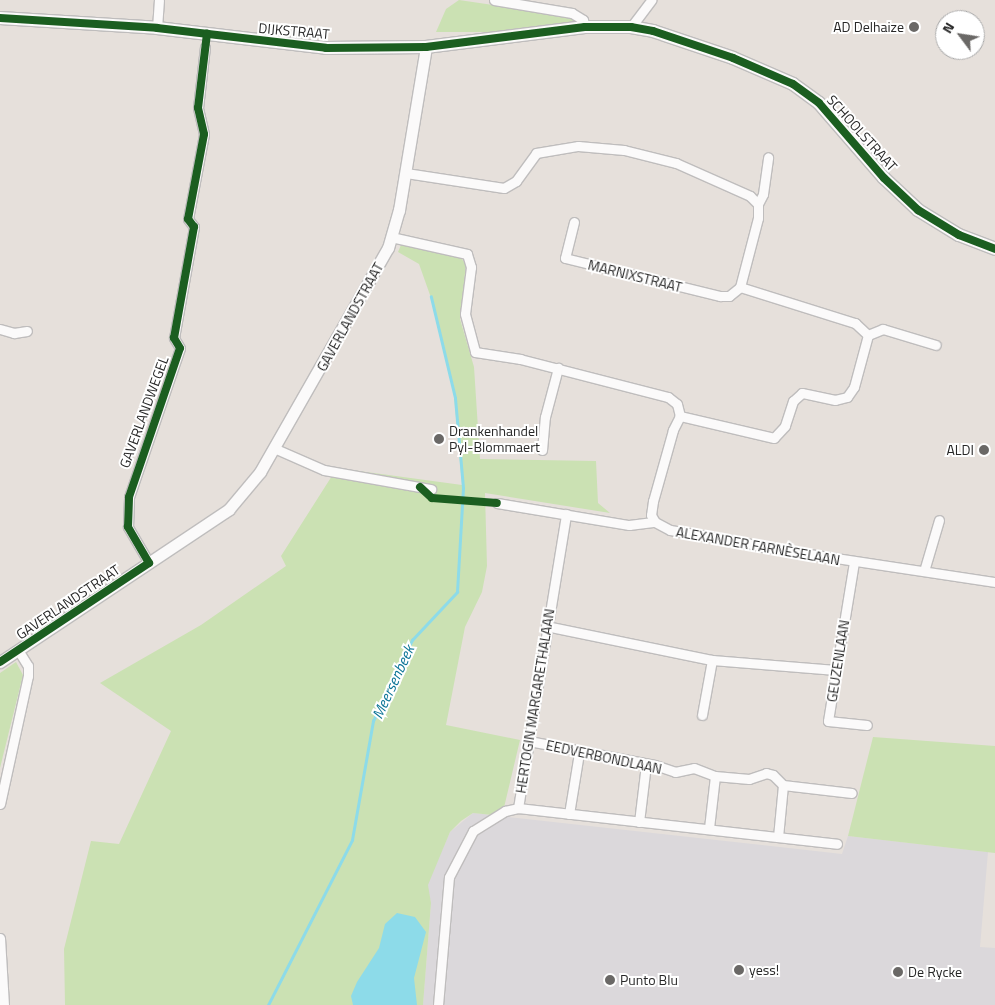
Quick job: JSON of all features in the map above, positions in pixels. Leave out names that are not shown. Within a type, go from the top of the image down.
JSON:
[{"type":"main road","name":"DIJKSTRAAT","points":[[0,18],[157,28],[326,48],[426,47],[585,27]]},
{"type":"main road","name":"SCHOOLSTRAAT","points":[[585,27],[631,27],[684,41],[793,84],[818,103],[890,183],[918,210],[959,234],[995,249]]},
{"type":"street","points":[[157,28],[159,0]]},
{"type":"street","points":[[494,0],[572,13],[582,20],[585,27]]},
{"type":"street","points":[[631,27],[652,0]]},
{"type":"street","name":"GAVERLANDWEGEL","points":[[149,563],[128,527],[129,496],[180,348],[174,338],[194,227],[188,219],[204,134],[198,108],[205,47]]},
{"type":"street","name":"GAVERLANDSTRAAT","points":[[0,662],[229,509],[276,449],[374,276],[391,237],[406,173],[426,47]]},
{"type":"street","points":[[406,173],[504,188],[516,181],[529,161],[544,150],[578,146],[606,149],[676,163],[750,196],[758,204]]},
{"type":"street","points":[[768,157],[763,194],[758,204],[758,218],[740,287],[855,323],[868,335]]},
{"type":"street","name":"MARNIXSTRAAT","points":[[574,222],[565,258],[720,296],[729,296],[740,287]]},
{"type":"street","points":[[391,237],[467,254],[470,267],[465,314],[475,352],[558,368],[668,397],[677,404],[680,416],[673,430],[653,501],[651,515],[654,522]]},
{"type":"street","points":[[0,329],[14,333],[28,331]]},
{"type":"street","points":[[868,335],[883,329],[936,346]]},
{"type":"street","points":[[680,416],[774,438],[785,426],[793,401],[802,392],[835,400],[848,397],[854,387],[868,335]]},
{"type":"street","points":[[542,450],[545,417],[558,368]]},
{"type":"street","points":[[276,449],[324,470],[431,488]]},
{"type":"street","name":"ALEXANDER FARNÈSELAAN","points":[[497,503],[629,525],[654,522],[670,530],[854,562],[995,582]]},
{"type":"street","name":"HERTOGIN MARGARETHALAAN","points":[[438,1005],[449,877],[473,831],[504,810],[518,808],[546,626],[566,514]]},
{"type":"street","points":[[924,571],[939,520]]},
{"type":"street","name":"GEUZENLAAN","points":[[854,562],[828,721],[866,725]]},
{"type":"street","points":[[546,626],[712,660],[836,670]]},
{"type":"street","points":[[0,804],[28,676],[28,666],[18,650]]},
{"type":"street","points":[[702,714],[712,660]]},
{"type":"street","name":"EEDVERBONDLAAN","points":[[529,741],[579,753],[594,752],[675,772],[694,768],[715,776],[749,779],[766,774],[773,775],[783,786],[852,793]]},
{"type":"street","points":[[569,814],[579,753]]},
{"type":"street","points":[[640,822],[646,764]]},
{"type":"street","points":[[708,828],[715,776]]},
{"type":"street","points":[[778,837],[783,786]]},
{"type":"street","points":[[518,808],[837,844]]},
{"type":"street","points":[[0,938],[4,1005]]},
{"type":"shaded area","points":[[473,813],[842,854],[848,836],[988,852],[980,947],[995,948],[995,1005],[423,1005],[431,903],[427,885],[450,832]]},
{"type":"green space","points":[[459,0],[574,17],[577,21],[494,32],[436,32],[446,9]]},
{"type":"green space","points":[[401,245],[459,256],[466,264],[460,319],[474,367],[480,459],[596,461],[598,503],[610,513],[485,493],[487,566],[482,592],[465,627],[446,725],[520,740],[502,816],[473,813],[461,821],[450,832],[428,885],[431,903],[423,1005],[65,1005],[64,949],[91,841],[119,844],[171,731],[100,683],[201,625],[286,566],[281,556],[337,468],[462,485],[454,395],[430,295],[419,264],[398,252]]},
{"type":"green space","points":[[16,662],[23,675],[0,768],[0,673]]},
{"type":"green space","points":[[873,737],[995,746],[995,853],[848,836]]},
{"type":"water","points":[[397,913],[415,917],[426,932],[414,978],[417,1005],[353,1005],[351,996],[357,982],[379,948],[385,924]]},
{"type":"waterway","name":"Meersenbeek","points":[[268,1005],[352,840],[373,721],[412,640],[457,592],[463,488],[455,398],[431,297]]},
{"type":"cycle path","points":[[0,18],[157,28],[326,48],[426,47],[585,27],[631,27],[653,31],[733,58],[793,84],[819,103],[884,178],[918,210],[959,235],[995,249]]},
{"type":"cycle path","points":[[0,662],[149,563],[128,527],[129,497],[180,348],[174,338],[194,227],[188,219],[204,134],[198,108],[207,34]]},
{"type":"cycle path","points":[[420,487],[432,498],[497,503]]},
{"type":"place","name":"AD Delhaize","points":[[914,27]]},
{"type":"place","name":"Drankenhandel Pyl-Blommaert","points":[[439,439]]},
{"type":"place","name":"ALDI","points":[[984,450]]},
{"type":"place","name":"yess!","points":[[739,970]]},
{"type":"place","name":"De Rycke","points":[[898,972]]},
{"type":"place","name":"Punto Blu","points":[[610,980]]}]
